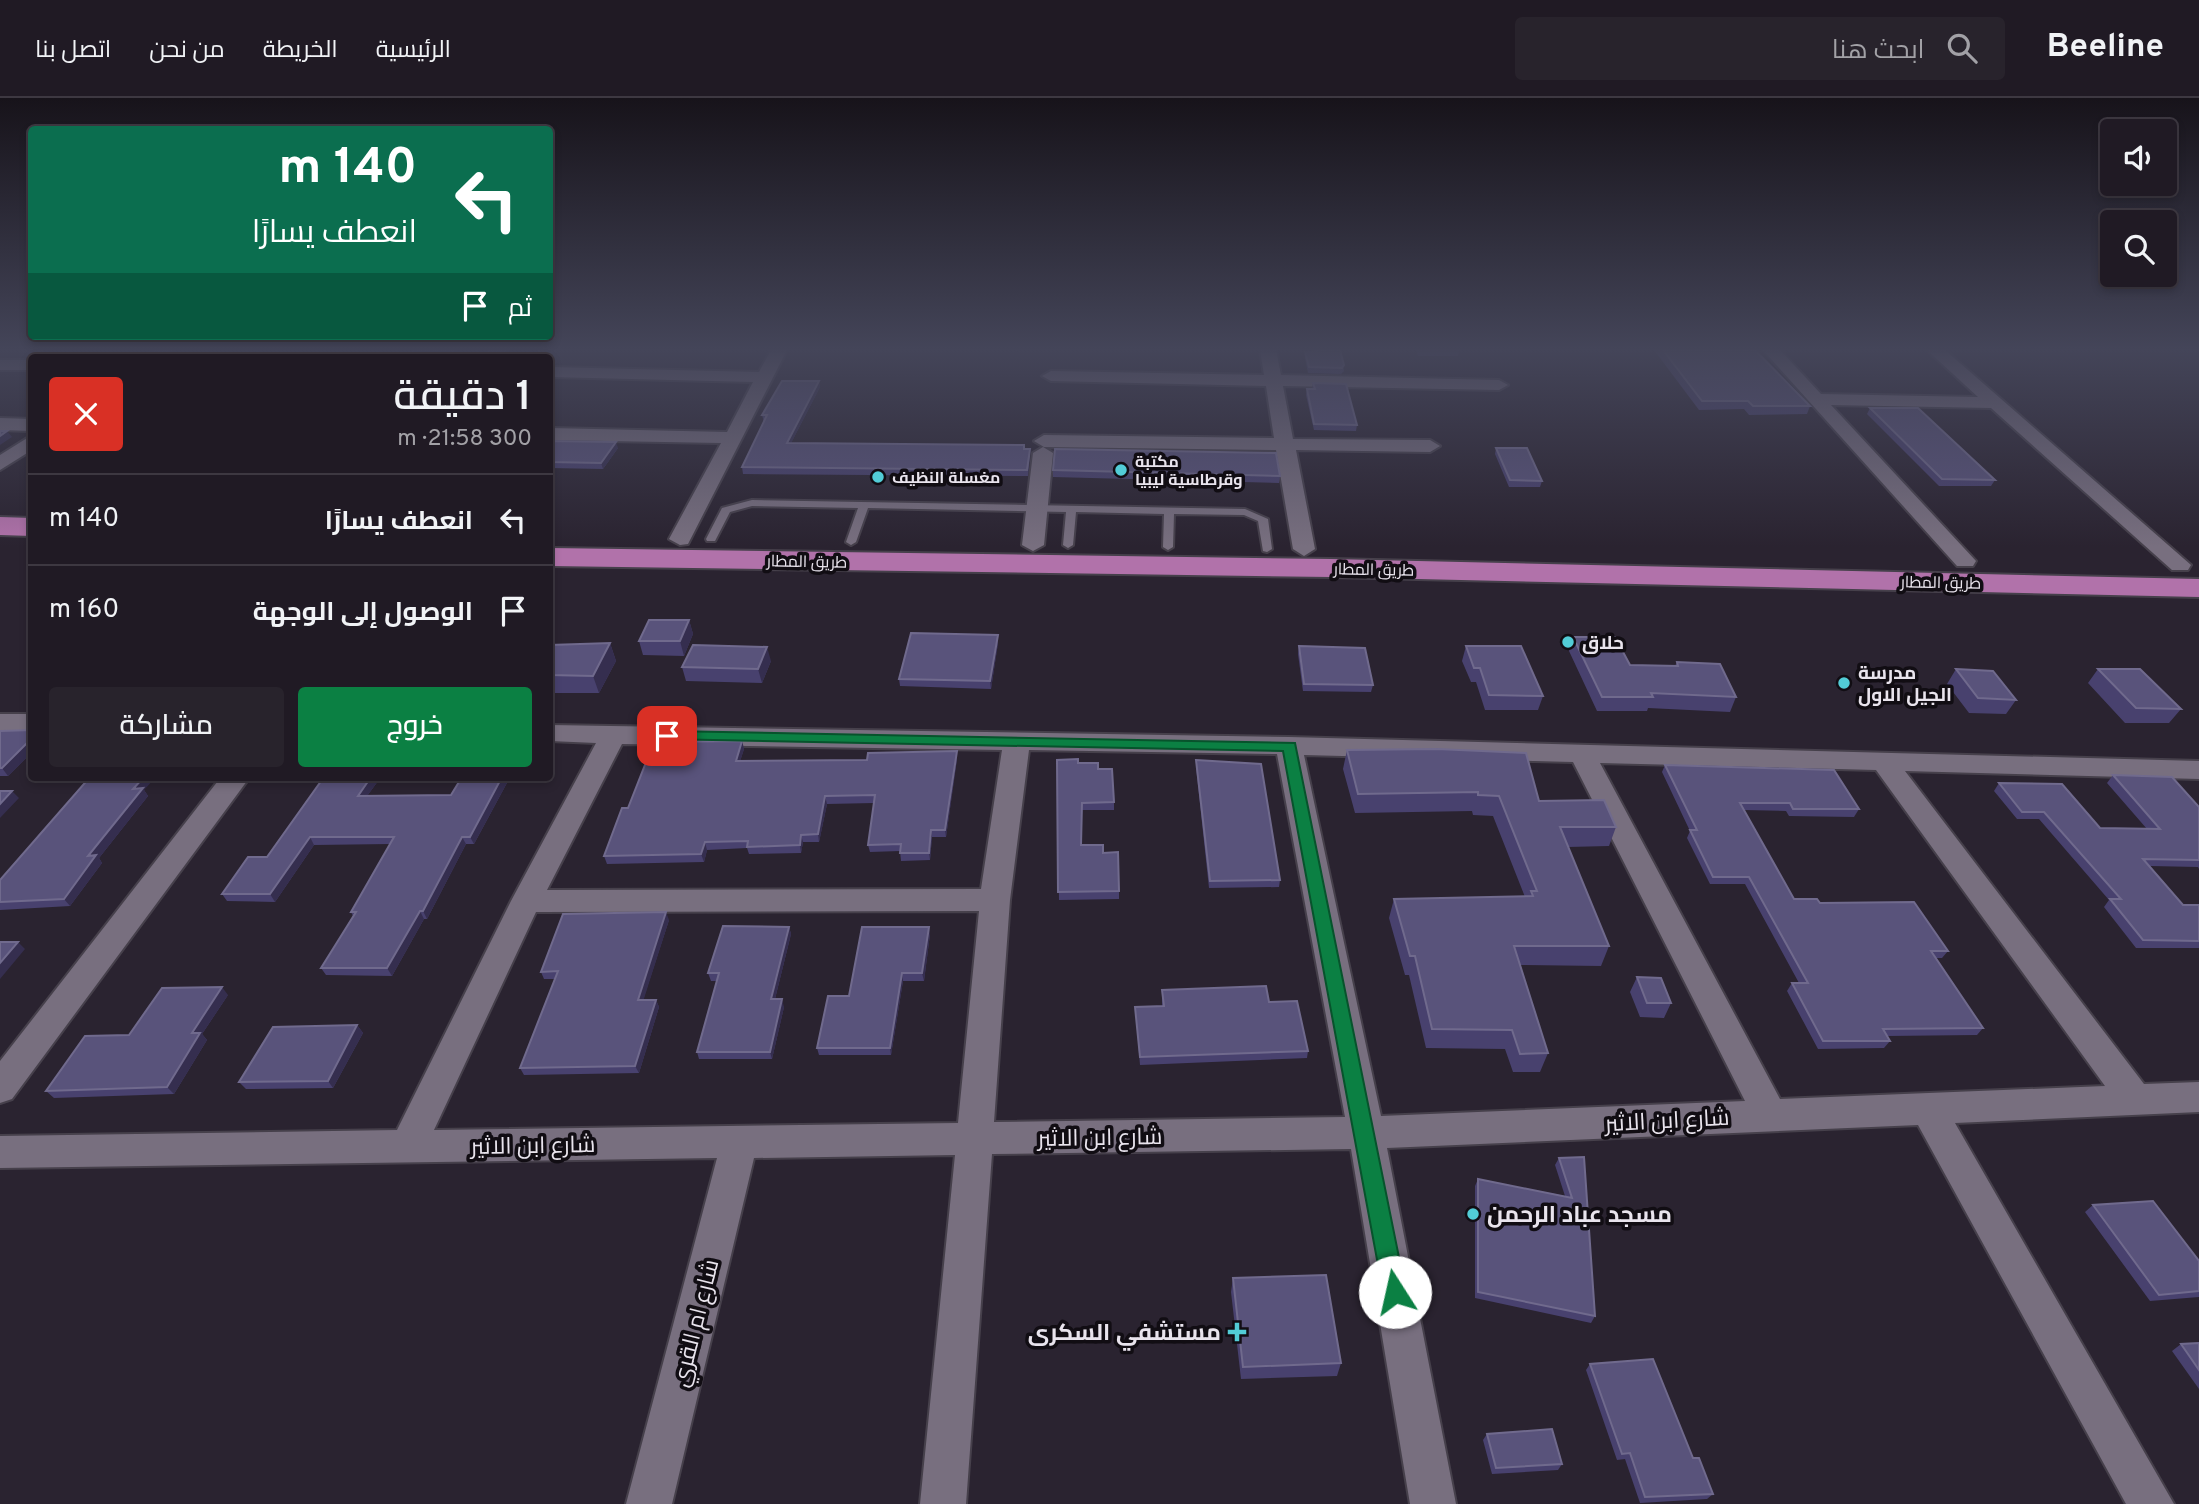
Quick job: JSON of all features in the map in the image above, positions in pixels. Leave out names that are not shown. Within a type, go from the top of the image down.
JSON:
[{"type":"highway","points":[[0,526],[28,527]]},
{"type":"highway","name":"طريق المطار","points":[[553,536],[2190,565]]},
{"type":"highway","points":[[0,550],[28,550]]},
{"type":"highway","name":"طريق المطار","points":[[553,557],[1331,568],[2199,588]]},
{"type":"street","points":[[680,539],[744,416]]},
{"type":"street","points":[[1280,416],[1304,549]]},
{"type":"street","points":[[1831,416],[1965,561]]},
{"type":"street","points":[[2011,416],[2190,565]]},
{"type":"street","points":[[0,424],[28,425]]},
{"type":"street","points":[[553,434],[733,438]]},
{"type":"street","points":[[0,464],[28,444]]},
{"type":"street","points":[[1033,545],[1043,447],[1285,444],[1430,446]]},
{"type":"street","points":[[0,722],[28,722]]},
{"type":"street","points":[[553,733],[1289,746],[2199,770]]},
{"type":"street","points":[[407,1147],[526,901],[613,735]]},
{"type":"street","points":[[943,1504],[995,900],[1017,741]]},
{"type":"street","points":[[1289,746],[1366,1133],[1433,1504]]},
{"type":"street","points":[[1582,754],[1770,1115]]},
{"type":"street","points":[[1883,761],[2135,1100]]},
{"type":"street","points":[[0,1088],[233,781]]},
{"type":"street","points":[[526,901],[995,900]]},
{"type":"street","name":"شارع ابن الاثير","points":[[0,1152],[1366,1133],[2199,1097]]},
{"type":"street","points":[[1927,1108],[2151,1504]]},
{"type":"street","name":"شارع ام القري","points":[[649,1504],[740,1142]]},
{"type":"lane","points":[[711,539],[722,514],[738,505],[864,505],[1245,512],[1258,516],[1265,523],[1267,549]]},
{"type":"lane","points":[[851,542],[864,505]]},
{"type":"lane","points":[[1068,545],[1071,509]]},
{"type":"lane","points":[[1168,547],[1169,511]]},
{"type":"building","points":[[767,416],[801,416],[787,443],[1024,445],[1024,449],[1030,449],[1027,470],[742,467]]},
{"type":"building","points":[[1312,416],[1354,416],[1357,425],[1314,424]]},
{"type":"building","points":[[1878,416],[1926,416],[1995,480],[1942,479]]},
{"type":"building","points":[[553,441],[616,442],[601,463],[553,462]]},
{"type":"building","points":[[1496,448],[1527,448],[1542,481],[1510,480]]},
{"type":"building","points":[[1055,449],[1276,453],[1280,476],[1053,470]]},
{"type":"building","points":[[649,620],[689,620],[680,641],[639,641]]},
{"type":"building","points":[[911,633],[998,635],[990,681],[899,679]]},
{"type":"building","points":[[1573,637],[1615,637],[1630,665],[1678,666],[1677,662],[1720,664],[1736,697],[1651,693],[1653,697],[1602,697]]},
{"type":"building","points":[[610,643],[593,676],[553,675],[553,645]]},
{"type":"building","points":[[693,645],[767,647],[758,669],[682,667]]},
{"type":"building","points":[[1299,646],[1365,648],[1373,685],[1304,684]]},
{"type":"building","points":[[1466,646],[1521,646],[1543,696],[1489,695],[1480,668],[1474,668]]},
{"type":"building","points":[[1956,669],[1993,671],[2016,700],[1978,698]]},
{"type":"building","points":[[2098,669],[2140,669],[2181,709],[2136,708]]},
{"type":"building","points":[[28,730],[28,742],[2,768],[0,768],[0,731]]},
{"type":"building","points":[[742,741],[736,761],[867,760],[868,753],[957,751],[945,830],[931,830],[929,853],[900,853],[901,844],[868,845],[875,795],[825,796],[818,834],[801,835],[800,845],[747,847],[748,841],[705,842],[701,854],[604,856],[622,808],[628,808],[654,742]]},
{"type":"building","points":[[1437,749],[1526,753],[1539,801],[1604,800],[1616,827],[1560,827],[1609,946],[1514,946],[1548,1053],[1520,1054],[1512,1030],[1432,1029],[1415,956],[1410,956],[1394,899],[1533,896],[1531,891],[1537,891],[1499,796],[1478,795],[1478,792],[1358,794],[1347,750]]},
{"type":"building","points":[[1078,759],[1078,763],[1098,763],[1098,769],[1112,769],[1114,802],[1082,803],[1081,845],[1103,845],[1103,853],[1118,852],[1119,891],[1058,892],[1057,760]]},
{"type":"building","points":[[1196,760],[1261,764],[1280,880],[1210,881]]},
{"type":"building","points":[[1665,765],[1834,770],[1859,809],[1793,809],[1790,803],[1740,803],[1794,899],[1817,899],[1820,903],[1914,902],[1948,951],[1931,951],[1983,1028],[1883,1029],[1890,1041],[1823,1041],[1792,983],[1808,983],[1749,877],[1713,877],[1690,830],[1697,830]]},
{"type":"building","points":[[2113,775],[2172,777],[2199,807],[2199,860],[2143,859],[2183,905],[2199,905],[2199,941],[2143,940],[2110,899],[2121,899],[2044,812],[2022,812],[1999,783],[2062,784],[2100,828],[2160,829]]},
{"type":"building","points":[[87,781],[140,781],[133,789],[143,788],[88,856],[96,855],[64,899],[0,902],[0,880]]},
{"type":"building","points":[[321,781],[368,781],[358,796],[451,795],[460,781],[500,781],[470,837],[462,837],[423,911],[420,911],[387,968],[321,968],[356,912],[351,912],[394,837],[310,837],[270,894],[222,894],[248,857],[267,857]]},
{"type":"building","points":[[0,791],[12,791],[0,804]]},
{"type":"building","points":[[666,912],[638,1000],[656,1000],[635,1066],[520,1068],[558,971],[541,972],[563,914]]},
{"type":"building","points":[[723,926],[789,927],[771,999],[782,999],[770,1052],[697,1052],[719,973],[708,973]]},
{"type":"building","points":[[862,927],[929,927],[922,973],[902,973],[890,1048],[817,1048],[828,996],[849,996]]},
{"type":"building","points":[[0,942],[18,942],[0,963]]},
{"type":"building","points":[[1637,977],[1661,978],[1671,1003],[1647,1003]]},
{"type":"building","points":[[1266,986],[1269,1002],[1297,1001],[1308,1051],[1140,1057],[1135,1007],[1164,1006],[1162,990]]},
{"type":"building","points":[[222,987],[192,1033],[200,1033],[167,1087],[46,1091],[85,1036],[129,1035],[162,988]]},
{"type":"building","points":[[357,1025],[328,1081],[239,1082],[273,1027]]},
{"type":"building","points":[[1584,1157],[1595,1316],[1478,1292],[1478,1179],[1572,1198],[1559,1158]]},
{"type":"building","points":[[2153,1201],[2199,1261],[2199,1291],[2159,1295],[2093,1205]]},
{"type":"building","points":[[1326,1275],[1341,1363],[1243,1367],[1233,1278]]},
{"type":"building","points":[[2199,1343],[2199,1370],[2181,1344]]},
{"type":"building","points":[[1653,1359],[1693,1458],[1699,1458],[1713,1494],[1645,1497],[1630,1453],[1622,1454],[1590,1364]]},
{"type":"building","points":[[1552,1429],[1562,1464],[1496,1468],[1487,1434]]},
{"type":"place","name":"مكتبة وقرطاسية ليبيا","points":[[1121,470]]},
{"type":"place","name":"مغسلة النظيف","points":[[878,477]]},
{"type":"place","name":"حلاق","points":[[1568,642]]},
{"type":"place","name":"مدرسة الجيل الاول","points":[[1844,683]]},
{"type":"place","name":"مسجد عباد الرحمن","points":[[1473,1214]]},
{"type":"place","name":"مستشفي السكرى","points":[[1237,1332]]},
{"type":"route","points":[[667,736],[1289,746],[1395,1292]]}]
